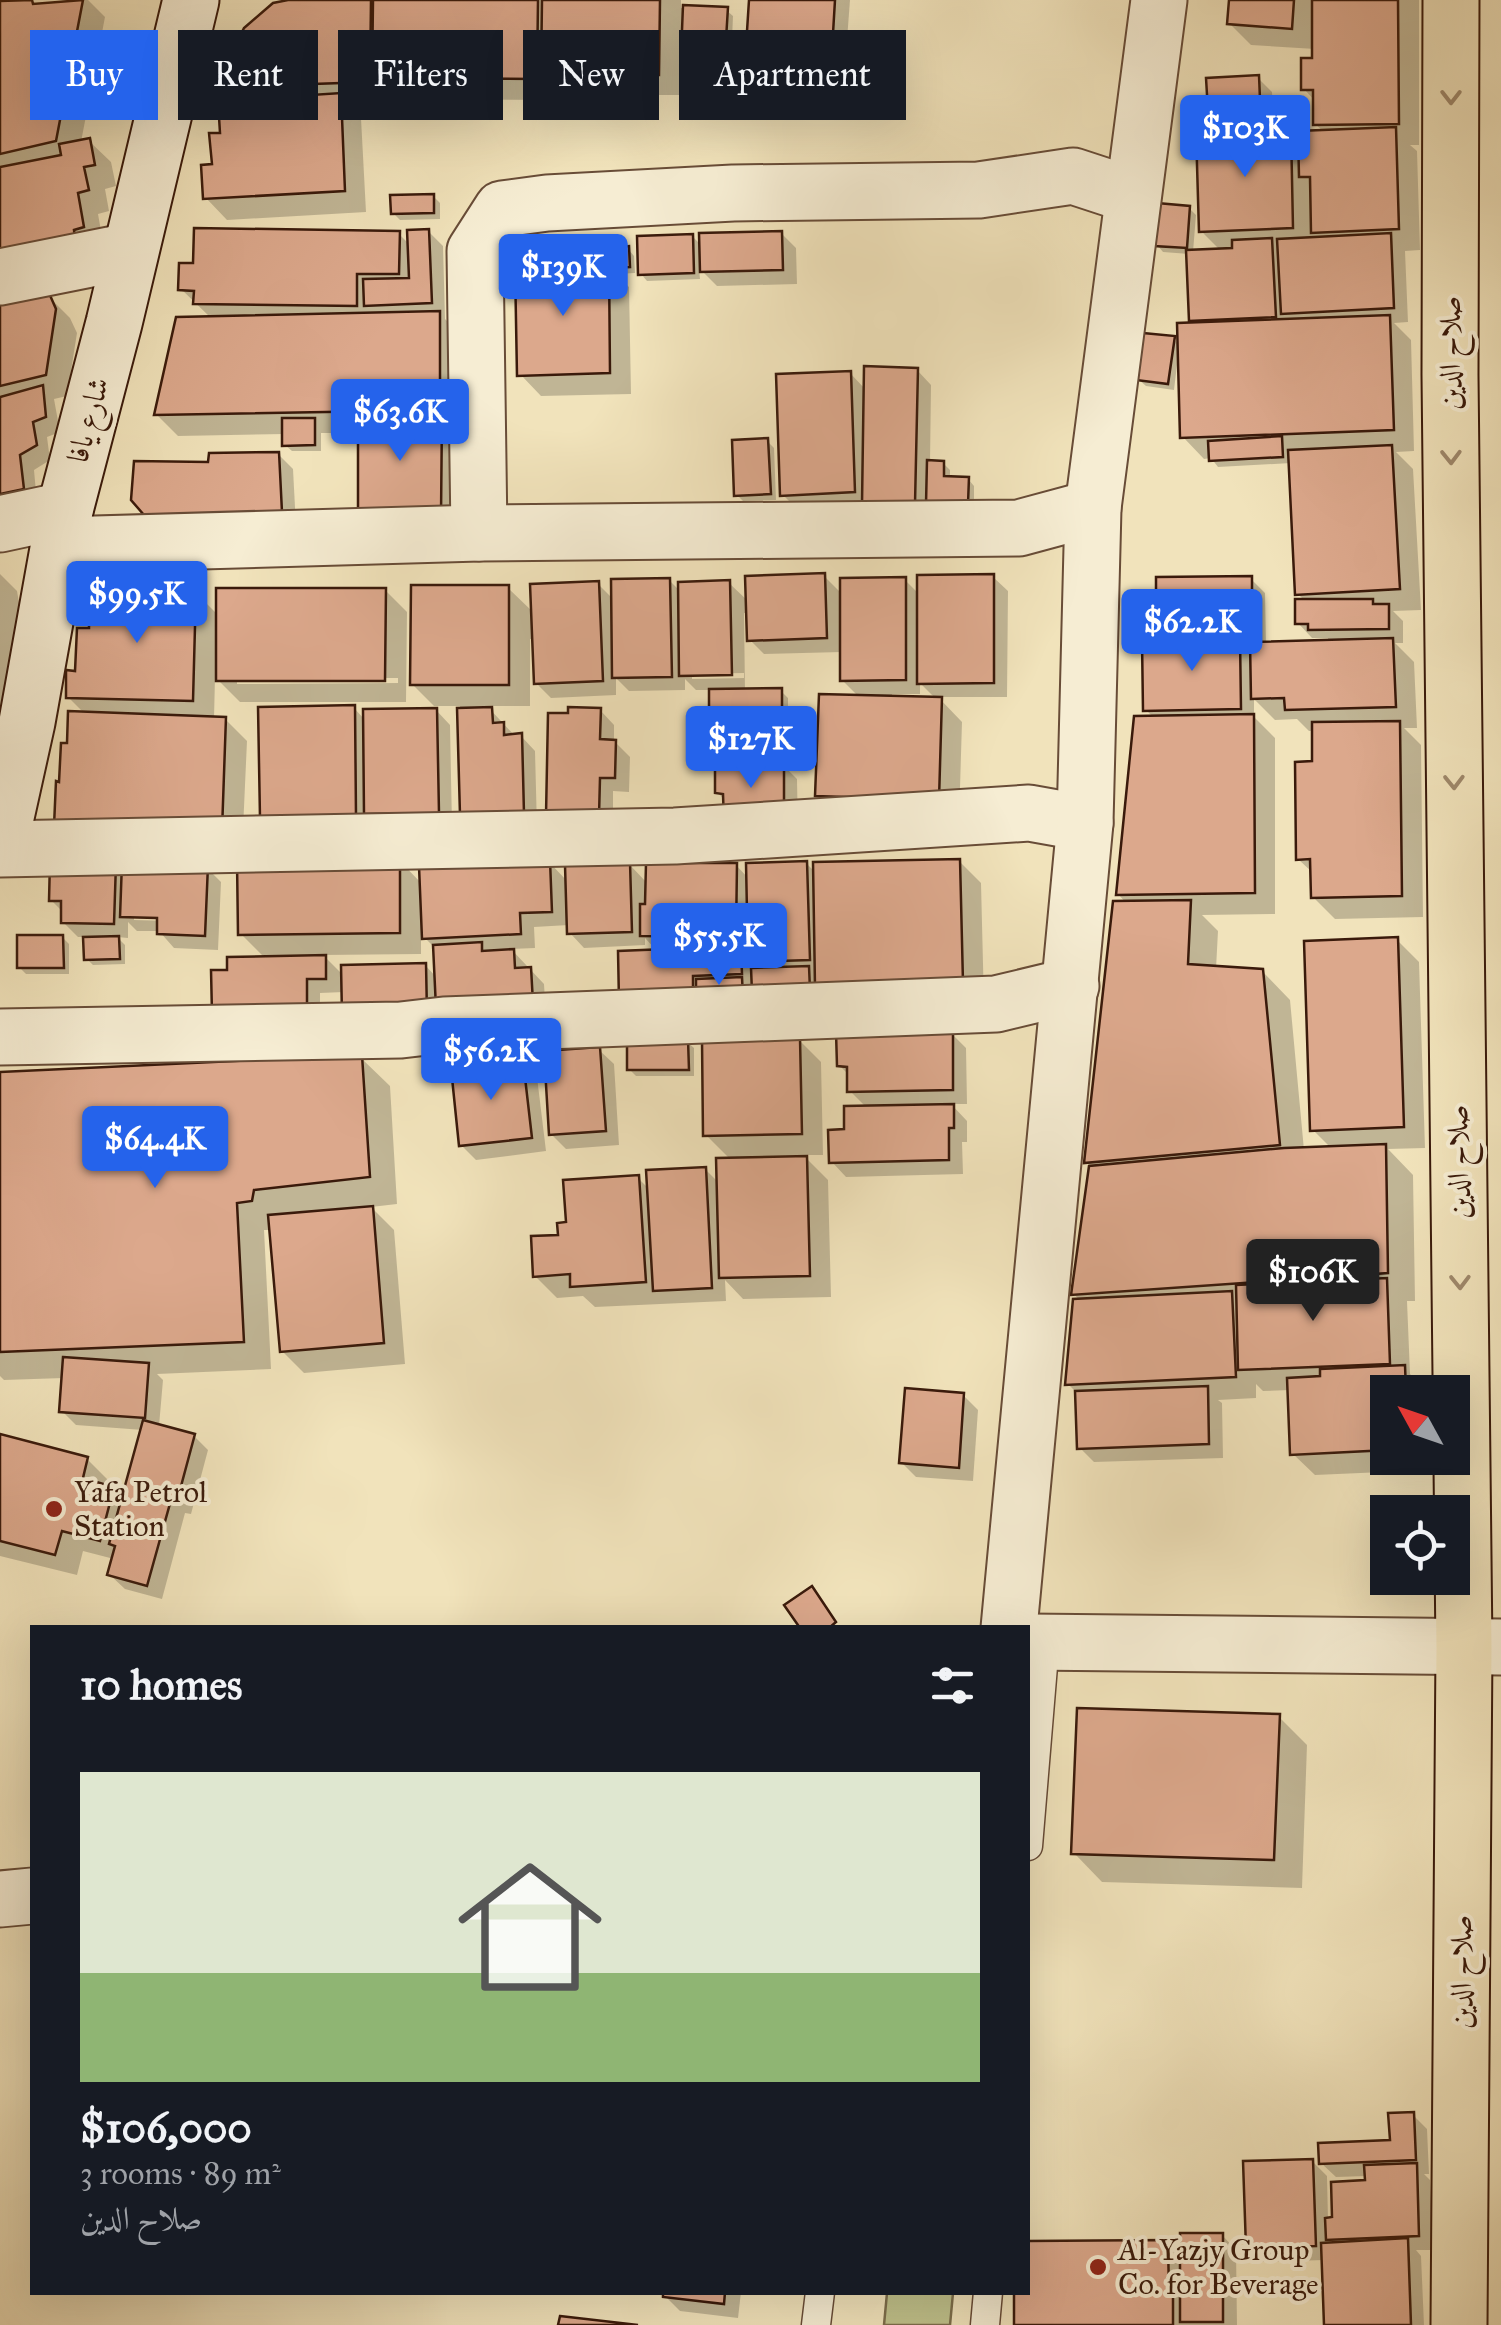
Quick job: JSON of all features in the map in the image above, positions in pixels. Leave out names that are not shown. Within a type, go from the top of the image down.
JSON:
[{"type":"highway","name":"صلاح الدين","points":[[1451,0],[1450,375],[1482,1648],[1458,2325]]},
{"type":"street","name":"شارع يافا","points":[[0,846],[62,528],[192,0]]},
{"type":"street","points":[[1028,1625],[1070,986],[1085,823],[1093,508],[1159,0]]},
{"type":"street","points":[[479,533],[475,251],[502,209],[733,193],[979,190],[1074,176],[1132,196]]},
{"type":"street","points":[[0,277],[130,252]]},
{"type":"street","points":[[0,524],[479,533],[1019,528],[1093,508]]},
{"type":"street","points":[[0,846],[675,836],[1029,812],[1085,823]]},
{"type":"street","points":[[0,1036],[401,1030],[444,1025],[996,1004],[1070,986]]},
{"type":"street","points":[[1030,1637],[1482,1648]]},
{"type":"street","points":[[0,1899],[30,1896]]},
{"type":"lane","points":[[816,2325],[820,2295]]},
{"type":"lane","points":[[985,2325],[988,2295]]},
{"type":"green space","points":[[887,2295],[953,2295],[950,2325],[884,2325]]},
{"type":"building","points":[[32,0],[33,4],[83,0],[77,30],[30,30],[30,120],[60,120],[56,141],[0,154],[0,1]]},
{"type":"building","points":[[371,0],[371,30],[338,30],[338,83],[318,84],[318,30],[243,30],[273,3]]},
{"type":"building","points":[[373,0],[538,0],[538,30],[523,30],[523,79],[503,79],[503,30],[373,30]]},
{"type":"building","points":[[542,0],[660,0],[659,75],[659,30],[542,30]]},
{"type":"building","points":[[749,0],[835,0],[833,30],[747,30]]},
{"type":"building","points":[[1229,0],[1294,0],[1292,29],[1227,24]]},
{"type":"building","points":[[1312,0],[1398,0],[1399,124],[1313,125],[1313,90],[1301,90],[1301,58],[1312,58]]},
{"type":"building","points":[[683,5],[728,7],[727,30],[682,30]]},
{"type":"building","points":[[1259,75],[1261,124],[1209,128],[1206,78]]},
{"type":"building","points":[[338,93],[345,191],[203,199],[201,165],[212,164],[209,133],[220,133],[219,120],[318,120],[318,94]]},
{"type":"building","points":[[1396,127],[1399,229],[1311,233],[1310,177],[1299,177],[1298,131]]},
{"type":"building","points":[[1291,129],[1293,228],[1199,232],[1196,131]]},
{"type":"building","points":[[90,138],[95,165],[84,167],[89,190],[78,193],[84,227],[74,230],[75,239],[0,254],[0,167],[61,155],[59,144]]},
{"type":"building","points":[[434,194],[434,213],[391,214],[390,195]]},
{"type":"building","points":[[1157,203],[1190,206],[1187,248],[1154,246]]},
{"type":"building","points":[[194,228],[400,231],[399,274],[357,274],[357,306],[193,304],[194,291],[178,290],[179,263],[193,263]]},
{"type":"building","points":[[429,229],[432,303],[364,306],[363,279],[409,278],[407,230]]},
{"type":"building","points":[[782,231],[783,270],[700,272],[699,233]]},
{"type":"building","points":[[1391,233],[1394,308],[1281,314],[1277,239]]},
{"type":"building","points":[[693,234],[694,273],[638,275],[637,236]]},
{"type":"building","points":[[1272,238],[1276,317],[1189,321],[1186,250],[1232,248],[1232,240]]},
{"type":"building","points":[[629,246],[630,267],[609,268],[609,248]]},
{"type":"building","points":[[609,263],[610,373],[517,376],[515,265]]},
{"type":"building","points":[[49,293],[56,309],[46,375],[0,386],[0,294]]},
{"type":"building","points":[[440,311],[440,410],[154,415],[176,317]]},
{"type":"building","points":[[1390,315],[1394,430],[1180,438],[1177,323]]},
{"type":"building","points":[[1143,333],[1175,336],[1168,384],[1136,380]]},
{"type":"building","points":[[864,366],[918,368],[915,504],[862,504]]},
{"type":"building","points":[[851,371],[855,492],[780,496],[776,374]]},
{"type":"building","points":[[43,385],[46,417],[33,422],[37,445],[20,455],[24,489],[0,494],[0,397]]},
{"type":"building","points":[[442,413],[441,515],[358,515],[358,415]]},
{"type":"building","points":[[282,418],[315,418],[315,445],[282,446]]},
{"type":"building","points":[[1282,436],[1283,457],[1209,461],[1208,441]]},
{"type":"building","points":[[768,438],[771,494],[734,496],[732,440]]},
{"type":"building","points":[[1392,445],[1400,589],[1295,595],[1288,450]]},
{"type":"building","points":[[279,452],[282,512],[144,515],[131,500],[134,461],[208,462],[209,453]]},
{"type":"building","points":[[927,460],[944,461],[944,476],[969,477],[968,504],[926,504]]},
{"type":"building","points":[[825,573],[827,638],[747,641],[745,576]]},
{"type":"building","points":[[994,574],[994,683],[917,684],[917,575]]},
{"type":"building","points":[[1252,576],[1252,632],[1156,634],[1156,577]]},
{"type":"building","points":[[906,577],[906,680],[840,681],[840,578]]},
{"type":"building","points":[[670,578],[672,677],[612,678],[611,579]]},
{"type":"building","points":[[730,580],[732,675],[679,676],[678,582]]},
{"type":"building","points":[[599,581],[603,681],[534,684],[530,584]]},
{"type":"building","points":[[411,585],[509,585],[509,685],[410,685]]},
{"type":"building","points":[[100,587],[196,589],[193,701],[66,698],[66,670],[75,671],[77,628],[89,628],[89,602],[99,601]]},
{"type":"building","points":[[216,588],[386,588],[385,681],[216,681]]},
{"type":"building","points":[[1295,599],[1373,599],[1373,604],[1389,604],[1389,629],[1308,630],[1308,624],[1295,624]]},
{"type":"building","points":[[1240,638],[1241,709],[1143,711],[1142,640]]},
{"type":"building","points":[[1393,638],[1396,707],[1285,710],[1284,698],[1251,699],[1250,642]]},
{"type":"building","points":[[782,688],[782,709],[709,710],[709,689]]},
{"type":"building","points":[[819,694],[942,697],[939,800],[815,796]]},
{"type":"building","points":[[355,705],[356,817],[260,818],[258,707]]},
{"type":"building","points":[[492,707],[493,723],[504,722],[504,735],[522,733],[524,814],[460,815],[457,708]]},
{"type":"building","points":[[568,707],[601,708],[600,739],[616,740],[615,778],[600,778],[599,816],[546,815],[548,713],[568,713]]},
{"type":"building","points":[[437,708],[439,813],[364,814],[363,709]]},
{"type":"building","points":[[68,711],[226,717],[222,831],[54,826],[56,781],[59,782],[61,743],[67,743]]},
{"type":"building","points":[[781,714],[781,752],[715,753],[715,715]]},
{"type":"building","points":[[1254,714],[1255,893],[1116,895],[1134,716]]},
{"type":"building","points":[[1400,721],[1402,896],[1311,898],[1310,859],[1296,860],[1295,762],[1312,761],[1312,722]]},
{"type":"building","points":[[784,761],[784,822],[724,823],[723,794],[715,793],[715,762]]},
{"type":"building","points":[[400,858],[400,933],[238,935],[237,861]]},
{"type":"building","points":[[960,859],[963,983],[815,987],[813,862]]},
{"type":"building","points":[[550,860],[552,912],[520,913],[521,934],[422,939],[419,866]]},
{"type":"building","points":[[50,861],[116,863],[114,924],[61,923],[61,901],[49,901]]},
{"type":"building","points":[[807,861],[810,960],[748,962],[746,863]]},
{"type":"building","points":[[122,862],[208,865],[205,936],[157,934],[157,918],[120,917]]},
{"type":"building","points":[[630,862],[632,932],[567,934],[565,865]]},
{"type":"building","points":[[646,863],[737,863],[736,937],[640,936]]},
{"type":"building","points":[[1191,900],[1188,964],[1263,969],[1280,1145],[1084,1163],[1113,901]]},
{"type":"building","points":[[17,935],[63,935],[64,968],[17,968]]},
{"type":"building","points":[[119,936],[120,959],[84,960],[83,937]]},
{"type":"building","points":[[1398,937],[1404,1127],[1310,1131],[1304,941]]},
{"type":"building","points":[[482,942],[482,951],[514,949],[515,968],[531,967],[533,1003],[436,1008],[433,945]]},
{"type":"building","points":[[741,946],[742,974],[693,976],[693,1000],[619,1002],[618,951]]},
{"type":"building","points":[[326,955],[326,979],[307,979],[307,1013],[212,1014],[211,970],[227,970],[227,957]]},
{"type":"building","points":[[426,963],[427,1014],[342,1016],[341,965]]},
{"type":"building","points":[[809,966],[810,990],[752,992],[751,968]]},
{"type":"building","points":[[742,977],[743,998],[696,999],[696,979]]},
{"type":"building","points":[[953,1030],[953,1090],[847,1092],[847,1067],[837,1066],[836,1032]]},
{"type":"building","points":[[800,1038],[802,1134],[703,1136],[702,1040]]},
{"type":"building","points":[[688,1039],[689,1070],[627,1070],[627,1040]]},
{"type":"building","points":[[600,1047],[606,1131],[549,1135],[544,1051]]},
{"type":"building","points":[[362,1055],[370,1177],[254,1190],[252,1201],[237,1203],[244,1342],[0,1352],[0,1072]]},
{"type":"building","points":[[523,1060],[532,1138],[459,1146],[451,1068]]},
{"type":"building","points":[[954,1104],[949,1160],[829,1163],[828,1130],[844,1129],[844,1106]]},
{"type":"building","points":[[1386,1144],[1388,1273],[1071,1295],[1089,1166],[1284,1148]]},
{"type":"building","points":[[807,1156],[810,1276],[719,1278],[716,1158]]},
{"type":"building","points":[[706,1167],[712,1288],[653,1291],[646,1170]]},
{"type":"building","points":[[639,1175],[646,1282],[570,1287],[570,1274],[533,1277],[531,1236],[558,1235],[557,1223],[566,1222],[563,1180]]},
{"type":"building","points":[[373,1206],[384,1343],[280,1352],[268,1215]]},
{"type":"building","points":[[1387,1278],[1390,1364],[1238,1370],[1236,1285]]},
{"type":"building","points":[[1232,1291],[1236,1377],[1065,1385],[1073,1299]]},
{"type":"building","points":[[63,1357],[149,1363],[145,1418],[59,1412]]},
{"type":"building","points":[[1405,1365],[1405,1375],[1370,1375],[1370,1451],[1290,1455],[1287,1378],[1320,1376],[1320,1369]]},
{"type":"building","points":[[1208,1386],[1209,1444],[1077,1449],[1075,1391]]},
{"type":"building","points":[[905,1388],[964,1393],[959,1468],[899,1463]]},
{"type":"building","points":[[143,1420],[195,1434],[177,1501],[171,1500],[147,1586],[107,1575],[115,1546],[109,1544]]},
{"type":"building","name":"Yafa Petrol Station","points":[[0,1434],[88,1457],[83,1478],[114,1487],[100,1541],[62,1531],[55,1555],[0,1541]]},
{"type":"building","points":[[812,1586],[836,1622],[798,1625],[784,1605]]},
{"type":"building","points":[[1077,1708],[1280,1714],[1274,1860],[1071,1854]]},
{"type":"building","points":[[1414,2112],[1416,2160],[1319,2164],[1318,2143],[1390,2140],[1388,2113]]},
{"type":"building","points":[[1313,2159],[1316,2246],[1246,2248],[1243,2161]]},
{"type":"building","points":[[1417,2163],[1419,2236],[1326,2240],[1325,2218],[1332,2217],[1331,2182],[1365,2180],[1364,2165]]},
{"type":"building","points":[[1180,2233],[1223,2233],[1223,2322],[1180,2322]]},
{"type":"building","points":[[1408,2238],[1411,2325],[1324,2325],[1321,2243]]},
{"type":"building","name":"Al-Yazjy Group Co. for Beverage","points":[[1168,2240],[1173,2325],[1014,2325],[1014,2295],[1030,2295],[1030,2241]]},
{"type":"building","points":[[663,2295],[725,2295],[724,2304]]},
{"type":"building","points":[[560,2316],[638,2325],[558,2325]]},
{"type":"place","name":"Yafa Petrol Station","points":[[54,1509]]},
{"type":"place","name":"Al-Yazjy Group Co. for Beverage","points":[[1098,2267]]}]
